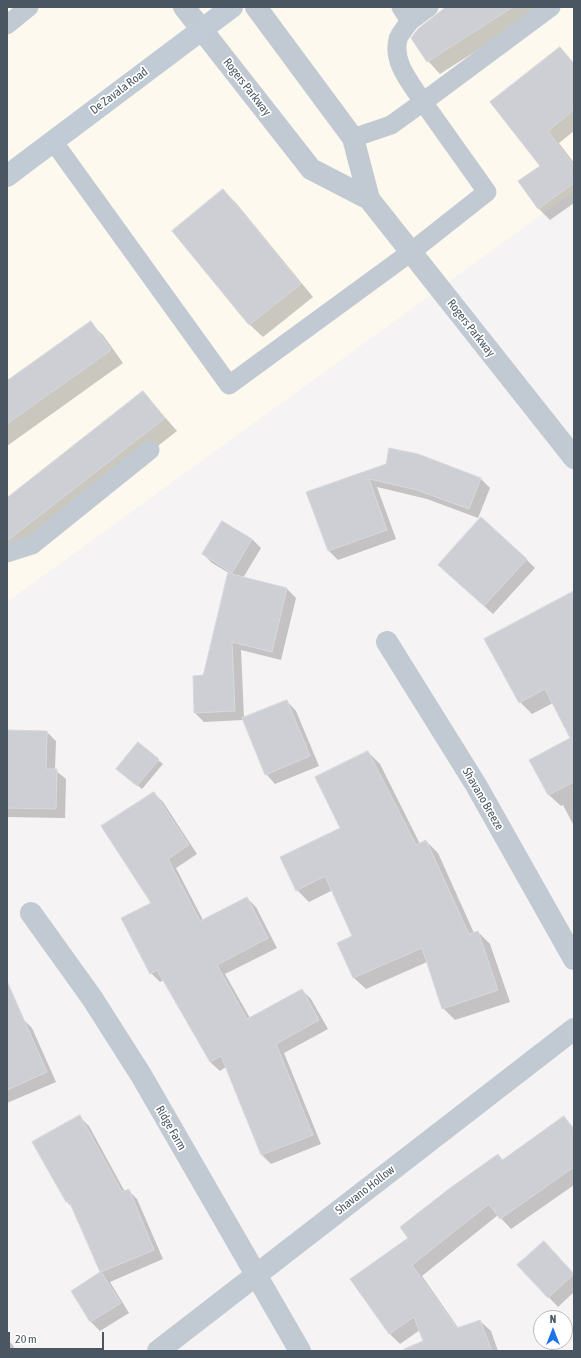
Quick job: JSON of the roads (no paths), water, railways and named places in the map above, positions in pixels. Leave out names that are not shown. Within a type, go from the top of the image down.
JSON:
[{"type":"main road","name":"De Zavala Road","points":[[7,176],[232,7]]},
{"type":"street","name":"Rogers Parkway","points":[[184,7],[311,169],[369,199]]},
{"type":"street","name":"Rogers Parkway","points":[[256,7],[353,138],[369,199],[574,458]]},
{"type":"street","name":"Shavano Breeze","points":[[387,642],[476,785],[574,959]]},
{"type":"street","name":"Ridge Farm","points":[[31,913],[92,998],[141,1075],[300,1351]]},
{"type":"street","name":"Shavano Hollow","points":[[158,1351],[574,1029]]},
{"type":"lane","points":[[7,25],[29,7]]},
{"type":"lane","points":[[52,142],[229,385],[411,252],[487,192],[423,102],[402,70],[397,57],[398,38],[406,14],[429,7]]},
{"type":"lane","points":[[353,138],[391,125],[551,7]]},
{"type":"lane","points":[[7,553],[32,546],[150,450]]}]
